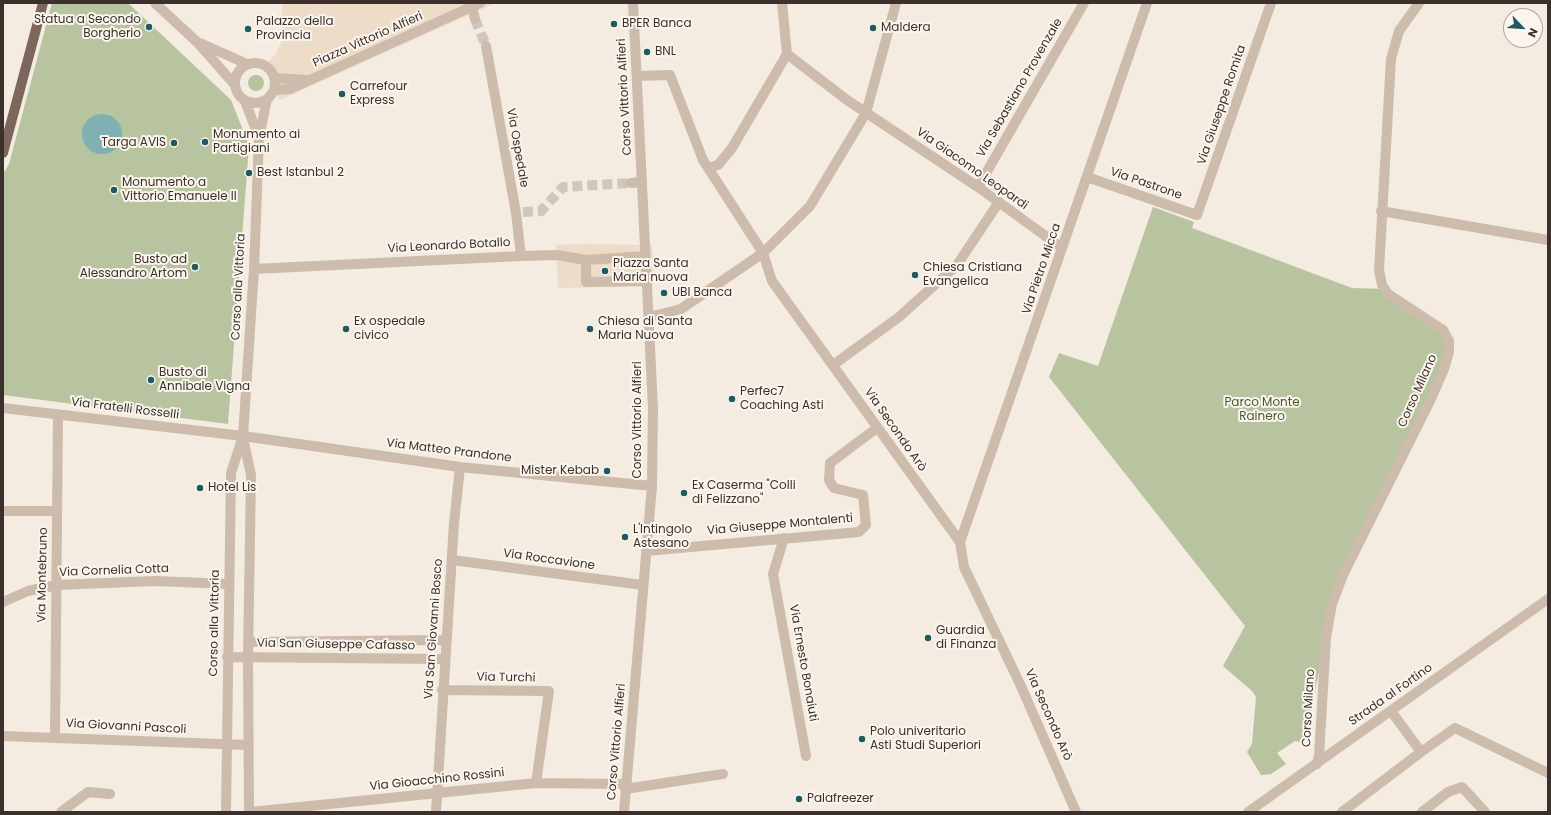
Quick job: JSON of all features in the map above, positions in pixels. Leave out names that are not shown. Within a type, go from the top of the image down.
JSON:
[{"type":"main road","points":[[3,153],[44,3]]},
{"type":"street","name":"Corso alla Vittoria","points":[[155,3],[197,42],[235,85],[240,97],[245,101],[259,138]]},
{"type":"street","name":"Corso Vittorio Alfieri","points":[[624,812],[652,486],[653,408],[633,3]]},
{"type":"street","points":[[708,168],[718,165],[732,148],[787,54],[782,3]]},
{"type":"street","points":[[649,317],[681,309],[763,253],[810,206],[866,113],[896,3]]},
{"type":"street","name":"Via Sebastiano Provenzale","points":[[978,187],[1084,3]]},
{"type":"street","name":"Via Pietro Micca","points":[[960,542],[1147,3]]},
{"type":"street","name":"Via Giuseppe Romita","points":[[1197,215],[1271,3]]},
{"type":"street","name":"Corso Milano","points":[[1316,764],[1319,756],[1326,634],[1332,604],[1343,575],[1431,398],[1448,360],[1449,341],[1443,330],[1398,302],[1384,289],[1380,279],[1378,260],[1390,59],[1399,31],[1419,3]]},
{"type":"street","points":[[475,19],[476,5]]},
{"type":"street","name":"Piazza Vittorio Alfieri","points":[[274,90],[290,89],[476,5]]},
{"type":"street","name":"Corso alla Vittoria","points":[[197,42],[248,64],[259,63],[265,65],[273,73],[275,78]]},
{"type":"street","name":"Via Ospedale","points":[[486,46],[519,213],[521,256]]},
{"type":"street","name":"Via Giacomo Leopardi","points":[[787,54],[866,113],[978,187],[1062,248]]},
{"type":"street","points":[[235,85],[238,72],[248,64]]},
{"type":"street","name":"Via Secondo Arò","points":[[637,76],[670,75],[708,168],[763,253],[772,281],[960,542],[964,567],[1020,684],[1076,812]]},
{"type":"street","points":[[274,90],[275,78]]},
{"type":"street","name":"Piazza Vittorio Alfieri","points":[[275,78],[310,80]]},
{"type":"street","name":"Corso alla Vittoria","points":[[226,812],[228,584],[231,473],[243,436],[254,269],[259,138],[267,99],[274,90]]},
{"type":"street","points":[[245,101],[257,103],[267,99]]},
{"type":"street","name":"Via Pastrone","points":[[1087,177],[1197,215]]},
{"type":"street","points":[[631,183],[642,182]]},
{"type":"street","points":[[833,365],[899,317],[957,265],[999,202]]},
{"type":"street","points":[[1381,211],[1548,240]]},
{"type":"street","name":"Via Leonardo Botallo","points":[[254,269],[521,256],[557,255],[586,260],[646,256]]},
{"type":"street","points":[[586,260],[586,282],[647,281]]},
{"type":"street","name":"Via Fratelli Rosselli","points":[[3,408],[243,436]]},
{"type":"street","name":"Via Montebruno","points":[[55,736],[58,414]]},
{"type":"street","name":"Via Giuseppe Montalenti","points":[[646,551],[859,532],[866,525],[863,495],[834,488],[829,480],[830,463],[877,428]]},
{"type":"street","name":"Corso alla Vittoria","points":[[243,436],[251,475],[248,642],[248,745],[250,812]]},
{"type":"street","name":"Via Matteo Prandone","points":[[243,436],[460,467],[652,486]]},
{"type":"street","name":"Via San Giovanni Bosco","points":[[436,812],[444,659],[460,467]]},
{"type":"street","points":[[3,511],[57,511]]},
{"type":"street","name":"Via Ernesto Bonaiuti","points":[[784,538],[774,574],[806,756]]},
{"type":"street","name":"Via Roccavione","points":[[452,560],[643,585]]},
{"type":"street","name":"Via Cornelia Cotta","points":[[3,602],[28,591],[56,585],[155,581],[228,584]]},
{"type":"street","name":"Strada al Fortino","points":[[1248,812],[1548,599]]},
{"type":"street","name":"Via San Giuseppe Cafasso","points":[[248,642],[446,640]]},
{"type":"street","points":[[422,641],[422,659]]},
{"type":"street","name":"Via San Giuseppe Cafasso","points":[[227,657],[444,659]]},
{"type":"street","name":"Via Turchi","points":[[442,690],[549,691],[536,783]]},
{"type":"street","points":[[1391,711],[1421,752]]},
{"type":"street","points":[[1342,812],[1455,728],[1548,773]]},
{"type":"street","name":"Via Giovanni Pascoli","points":[[3,736],[55,736],[248,745]]},
{"type":"street","name":"Via Gioacchino Rossini","points":[[250,812],[536,783],[626,786],[723,774]]},
{"type":"street","points":[[1422,812],[1448,792],[1462,787],[1484,812]]},
{"type":"street","points":[[60,812],[88,792],[110,794]]},
{"type":"green space","points":[[52,3],[128,3],[231,100],[249,145],[228,424],[3,395],[3,174],[9,164]]},
{"type":"green space","points":[[256,75],[262,77],[264,83],[262,89],[256,91],[250,89],[248,83],[250,77]]},
{"type":"green space","name":"Parco Monte Rainero","points":[[1153,207],[1194,222],[1192,228],[1352,288],[1384,289],[1438,326],[1449,352],[1343,575],[1326,638],[1304,743],[1295,741],[1277,753],[1286,764],[1271,774],[1261,775],[1247,752],[1252,744],[1256,697],[1252,691],[1223,666],[1245,626],[1049,377],[1059,353],[1098,366]]},
{"type":"shaded area","points":[[282,3],[495,3],[280,100],[274,90],[275,82],[273,73],[265,65],[275,55],[282,41]]},
{"type":"shaded area","name":"Piazza Santa Maria nuova","points":[[556,245],[652,245],[653,286],[558,288]]},
{"type":"water","points":[[98,114],[106,114],[113,117],[119,123],[122,134],[119,145],[113,151],[106,154],[98,154],[91,151],[85,145],[82,138],[82,130],[85,123],[91,117]]},
{"type":"tunnel","points":[[475,19],[486,46]]},
{"type":"tunnel","points":[[523,212],[541,211],[563,187],[631,183]]},
{"type":"place","name":"BPER Banca","points":[[614,24]]},
{"type":"place","name":"Statua a Secondo Borgherio","points":[[149,27]]},
{"type":"place","name":"Maldera","points":[[873,28]]},
{"type":"place","name":"Palazzo della Provincia","points":[[248,29]]},
{"type":"place","name":"BNL","points":[[647,52]]},
{"type":"place","name":"Carrefour Express","points":[[342,94]]},
{"type":"place","name":"Monumento ai Partigiani","points":[[205,142]]},
{"type":"place","name":"Targa AVIS","points":[[174,143]]},
{"type":"place","name":"Best Istanbul 2","points":[[249,173]]},
{"type":"place","name":"Monumento a Vittorio Emanuele II","points":[[114,190]]},
{"type":"place","name":"Busto ad Alessandro Artom","points":[[195,267]]},
{"type":"place","name":"Piazza Santa Maria nuova","points":[[605,271]]},
{"type":"place","name":"Chiesa Cristiana Evangelica","points":[[915,275]]},
{"type":"place","name":"UBI Banca","points":[[664,293]]},
{"type":"place","name":"Ex ospedale civico","points":[[346,329]]},
{"type":"place","name":"Chiesa di Santa Maria Nuova","points":[[590,329]]},
{"type":"place","name":"Busto di Annibale Vigna","points":[[151,380]]},
{"type":"place","name":"Perfec7 Coaching Asti","points":[[732,399]]},
{"type":"place","name":"Mister Kebab","points":[[607,471]]},
{"type":"place","name":"Hotel Lis","points":[[200,488]]},
{"type":"place","name":"Ex Caserma \"Colli di Felizzano\"","points":[[684,493]]},
{"type":"place","name":"L'Intingolo Astesano","points":[[625,537]]},
{"type":"place","name":"Guardia di Finanza","points":[[928,638]]},
{"type":"place","name":"Polo univeritario Asti Studi Superiori","points":[[862,739]]},
{"type":"place","name":"Palafreezer","points":[[799,799]]}]
